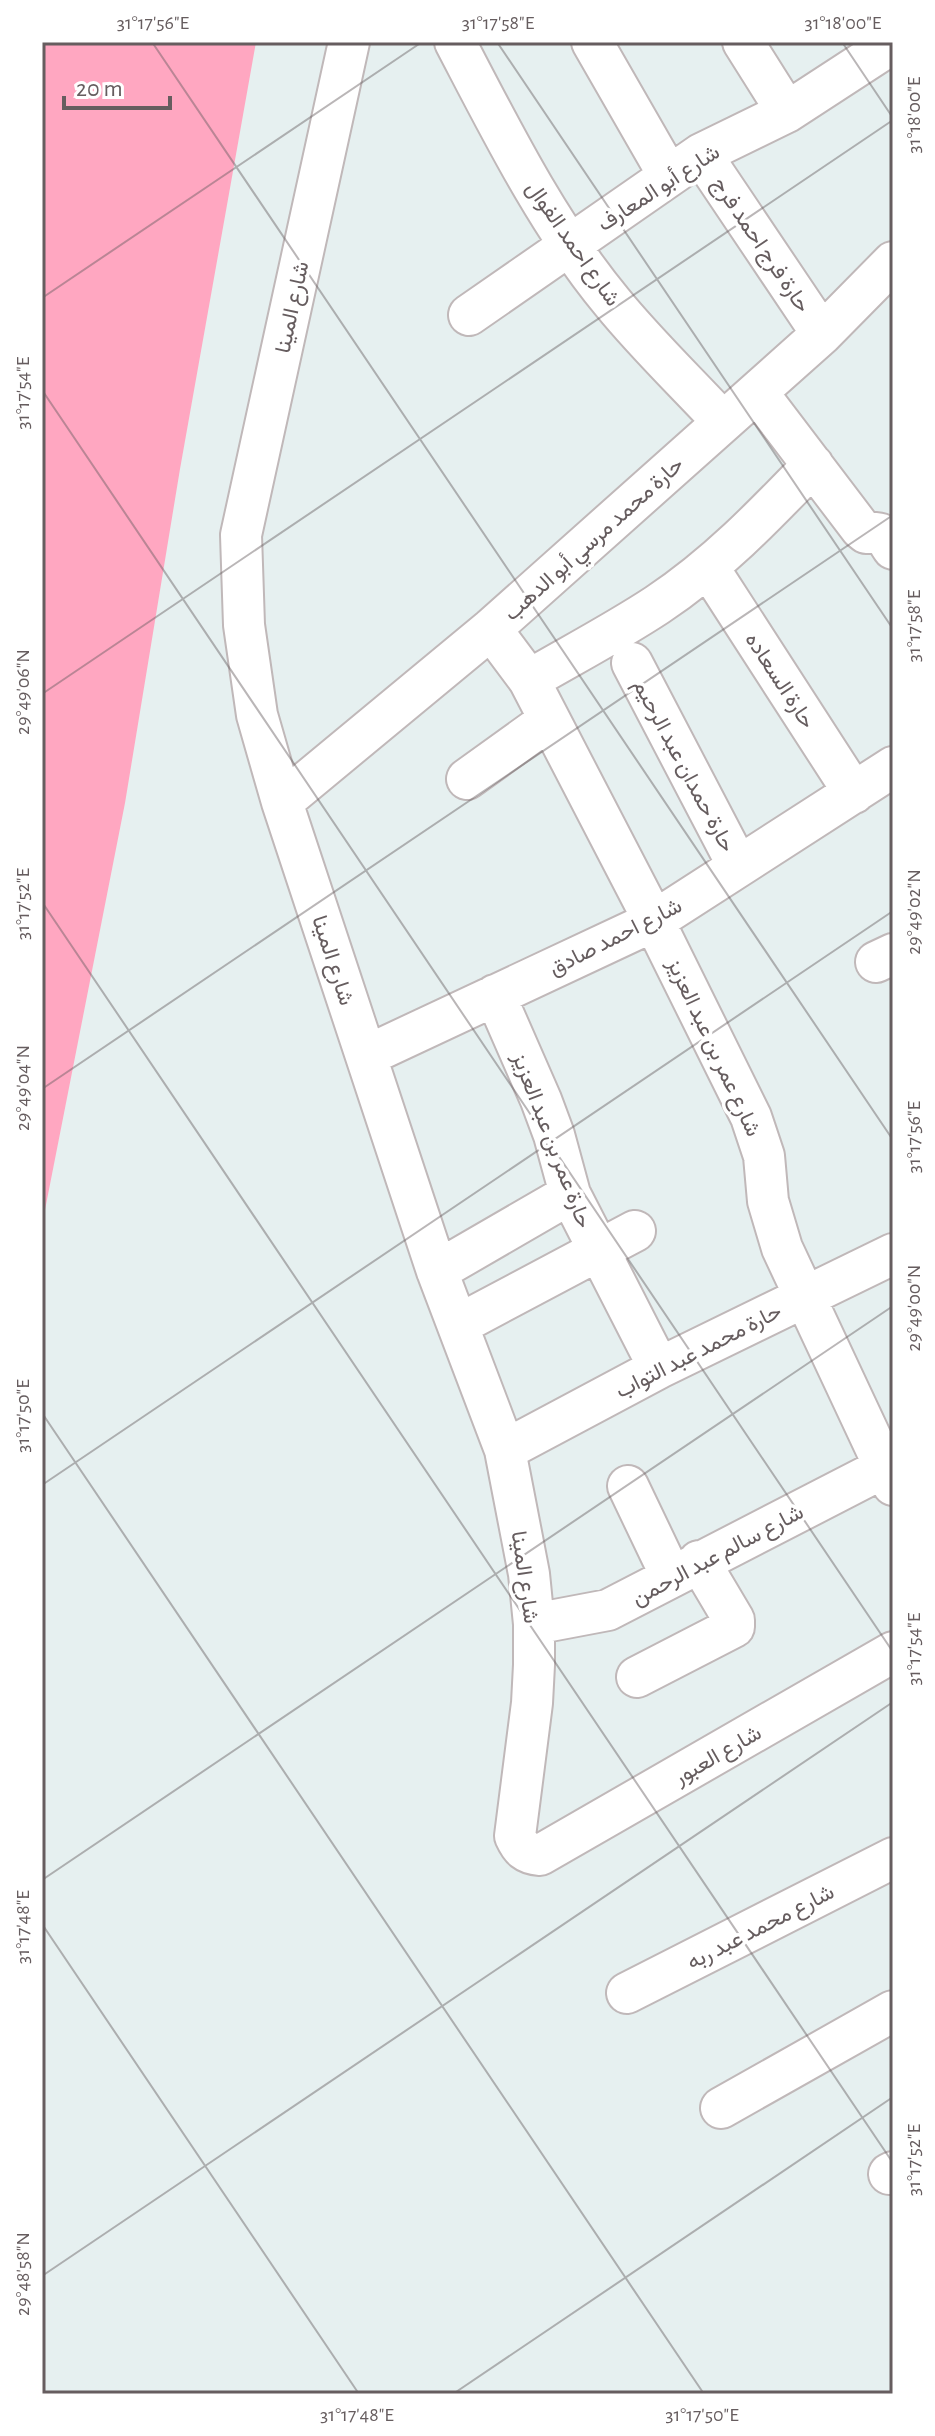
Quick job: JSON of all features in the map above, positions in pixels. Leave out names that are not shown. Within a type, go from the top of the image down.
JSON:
[{"type":"street","name":"شارع المينا","points":[[349,42],[241,535],[244,625],[255,700],[282,802],[437,1271],[505,1450],[529,1574],[534,1624],[532,1703],[515,1836],[520,1847],[529,1854],[540,1855]]},
{"type":"street","name":"شارع احمد الفوال","points":[[455,42],[523,171],[571,245],[611,301],[723,422]]},
{"type":"street","name":"حارة فرج احمد فرج","points":[[592,42],[685,165],[822,334]]},
{"type":"street","points":[[743,42],[787,112]]},
{"type":"street","name":"شارع أبو المعارف","points":[[469,315],[685,165],[787,112],[893,43]]},
{"type":"street","name":"حارة محمد مرسي أبو الدهب","points":[[282,802],[491,629],[822,334],[893,262]]},
{"type":"street","points":[[757,392],[861,529],[866,533],[888,532]]},
{"type":"street","points":[[529,680],[619,629],[708,567],[752,529],[813,465]]},
{"type":"street","name":"حارة السعاده","points":[[708,567],[854,793]]},
{"type":"street","name":"شارع عمر بن عبد العزيز","points":[[491,629],[529,680],[654,921],[759,1136],[774,1225],[804,1297],[890,1472]]},
{"type":"street","name":"حارة حمدان عبد الرحيم","points":[[632,663],[738,866]]},
{"type":"street","points":[[467,779],[549,720]]},
{"type":"street","name":"شارع احمد صادق","points":[[366,1056],[654,921],[893,767]]},
{"type":"street","name":"حارة عمر بن عبد العزيز","points":[[495,995],[541,1100],[570,1194],[659,1368]]},
{"type":"street","points":[[437,1271],[570,1194]]},
{"type":"street","points":[[458,1325],[635,1231]]},
{"type":"street","name":"حارة محمد عبد التواب","points":[[505,1450],[659,1368],[893,1254]]},
{"type":"street","name":"شارع سالم عبد الرحمن","points":[[534,1624],[608,1610],[685,1569],[890,1472]]},
{"type":"street","points":[[628,1486],[685,1569],[734,1620],[734,1627],[637,1677]]},
{"type":"street","name":"شارع العبور","points":[[540,1855],[893,1652]]},
{"type":"street","name":"شارع محمد عبد ربه","points":[[627,1993],[893,1858]]},
{"type":"street","points":[[721,2108],[893,2011]]},
{"type":"shaded area","points":[[42,42],[256,42],[180,469],[125,803],[42,1225]]}]
